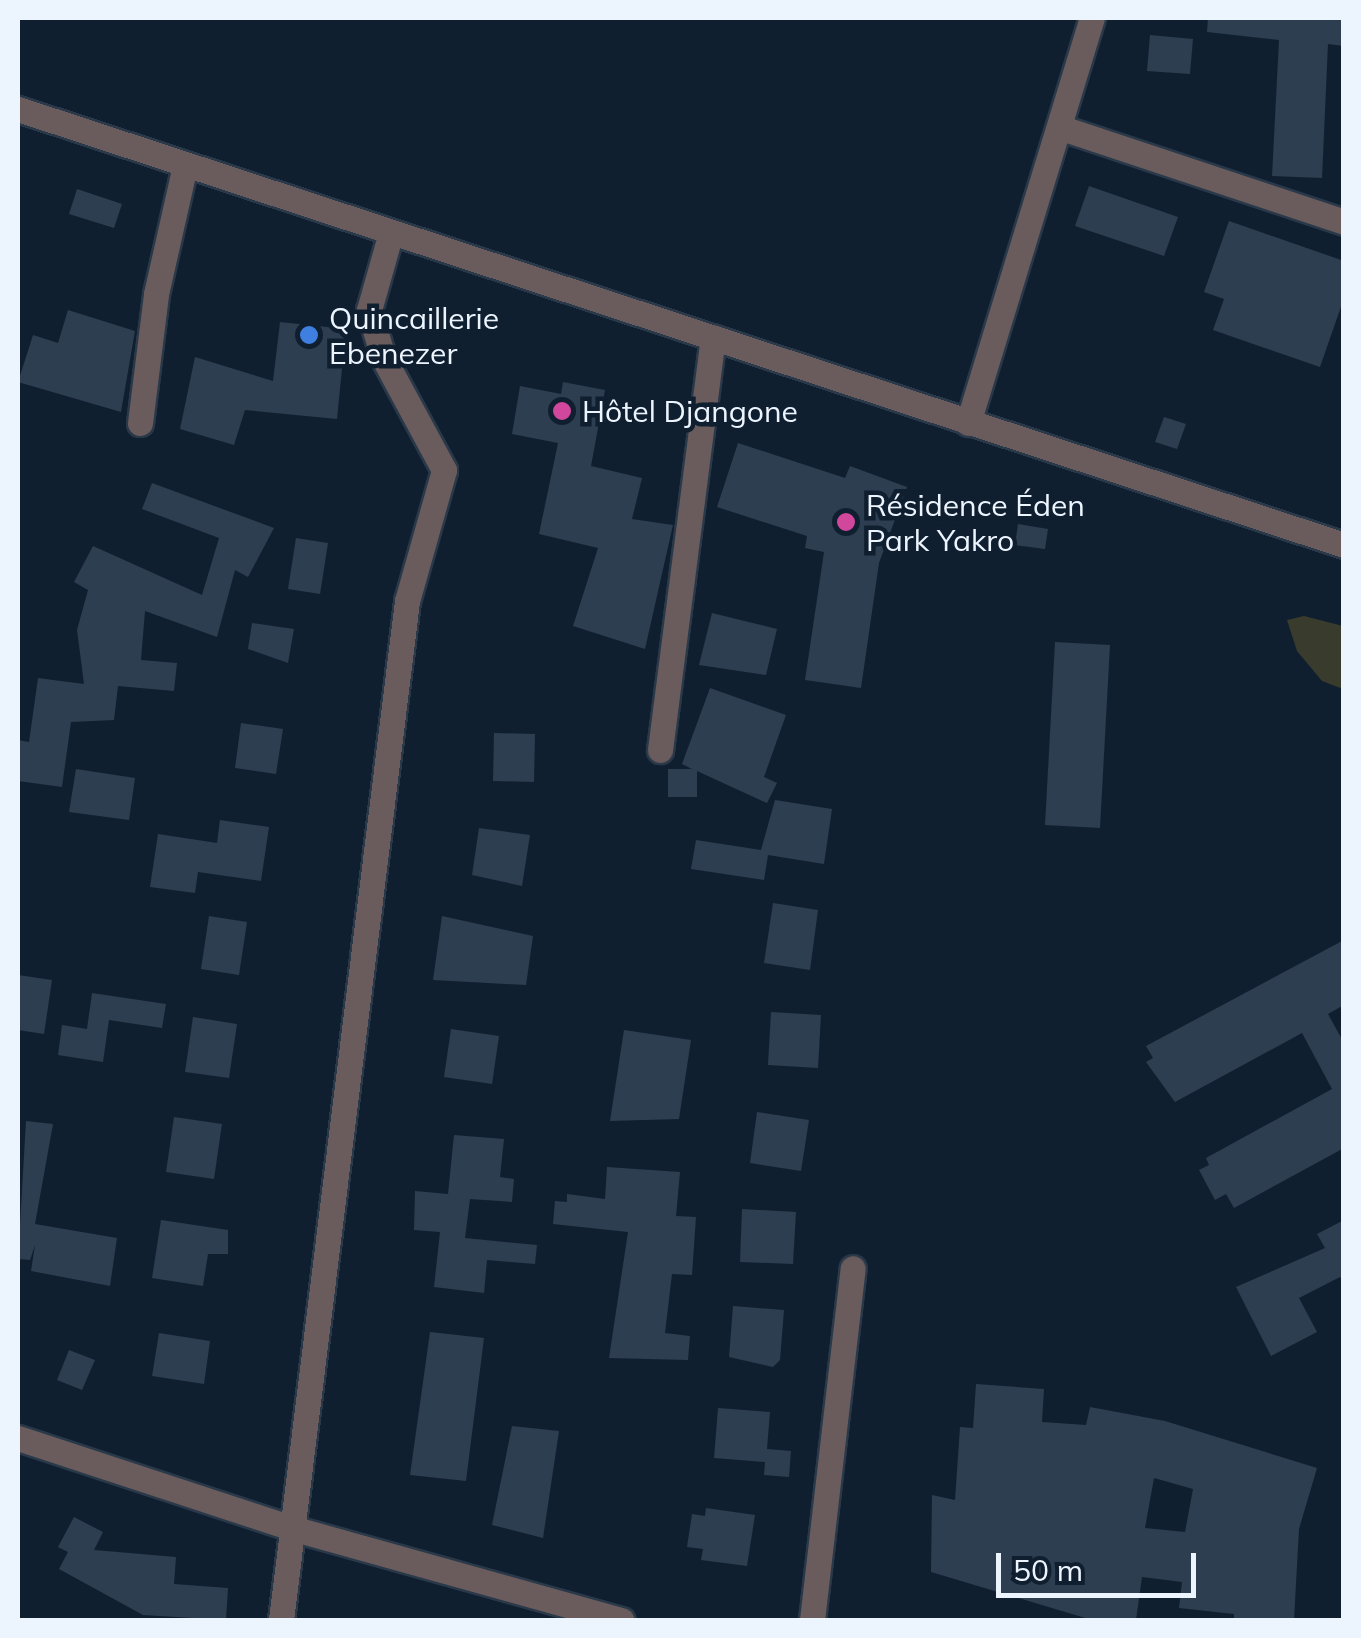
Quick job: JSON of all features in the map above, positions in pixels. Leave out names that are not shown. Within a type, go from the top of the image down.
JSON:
[{"type":"street","points":[[968,423],[1092,18]]},
{"type":"street","points":[[18,110],[1344,544]]},
{"type":"street","points":[[1059,127],[1344,222]]},
{"type":"street","points":[[140,422],[156,294],[186,165]]},
{"type":"street","points":[[281,1620],[406,601],[444,470],[383,357],[369,310],[391,232]]},
{"type":"street","points":[[660,750],[713,337]]},
{"type":"street","points":[[812,1620],[853,1268]]},
{"type":"street","points":[[18,1438],[295,1529],[622,1620]]},
{"type":"green space","points":[[1304,616],[1343,626],[1343,689],[1322,681],[1297,651],[1287,620]]},
{"type":"building","points":[[1208,18],[1344,18],[1344,46],[1328,44],[1322,178],[1272,176],[1279,40],[1207,32]]},
{"type":"building","points":[[1150,35],[1193,39],[1190,74],[1147,71]]},
{"type":"building","points":[[1089,186],[1178,217],[1164,256],[1075,226]]},
{"type":"building","points":[[77,189],[122,204],[114,228],[69,214]]},
{"type":"building","points":[[1229,221],[1344,261],[1344,298],[1320,367],[1213,330],[1224,299],[1204,292]]},
{"type":"building","points":[[68,310],[135,331],[121,412],[18,382],[33,335],[58,343]]},
{"type":"building","points":[[280,322],[346,329],[337,419],[245,410],[234,445],[180,429],[195,357],[273,381]]},
{"type":"building","points":[[563,382],[605,390],[591,466],[642,478],[632,519],[673,525],[645,649],[573,626],[598,548],[539,534],[558,443],[512,434],[520,386],[561,394]]},
{"type":"building","points":[[1164,417],[1186,424],[1177,449],[1155,442]]},
{"type":"building","points":[[738,443],[845,478],[850,466],[907,487],[879,563],[861,688],[805,680],[824,552],[805,548],[807,536],[717,507]]},
{"type":"building","points":[[152,483],[274,528],[248,577],[235,570],[217,637],[145,611],[141,660],[177,663],[174,691],[118,686],[114,720],[71,722],[62,787],[18,781],[18,740],[29,742],[38,678],[84,684],[77,630],[88,590],[74,582],[93,546],[202,595],[219,538],[142,509]]},
{"type":"building","points":[[1018,524],[1048,529],[1045,549],[1015,545]]},
{"type":"building","points":[[296,538],[328,543],[320,594],[288,589]]},
{"type":"building","points":[[712,613],[777,629],[766,675],[699,665]]},
{"type":"building","points":[[252,623],[294,629],[288,663],[248,649]]},
{"type":"building","points":[[1055,642],[1110,645],[1100,828],[1045,825]]},
{"type":"building","points":[[710,688],[786,715],[764,777],[777,783],[767,803],[697,771],[697,797],[668,797],[668,769],[692,769],[682,764]]},
{"type":"building","points":[[241,723],[283,729],[276,774],[235,768]]},
{"type":"building","points":[[494,733],[535,734],[534,782],[493,781]]},
{"type":"building","points":[[76,769],[135,778],[129,820],[69,812]]},
{"type":"building","points":[[775,800],[832,809],[824,864],[768,855],[764,880],[691,869],[696,840],[761,850]]},
{"type":"building","points":[[220,820],[269,827],[261,881],[198,872],[195,893],[150,887],[158,834],[217,843]]},
{"type":"building","points":[[479,828],[530,835],[522,886],[472,875]]},
{"type":"building","points":[[773,903],[818,910],[810,970],[764,963]]},
{"type":"building","points":[[209,916],[247,922],[239,975],[201,969]]},
{"type":"building","points":[[442,916],[533,936],[526,985],[433,980]]},
{"type":"building","points":[[1344,940],[1344,1005],[1328,1014],[1344,1043],[1344,1148],[1234,1208],[1226,1194],[1215,1200],[1199,1170],[1209,1165],[1206,1158],[1332,1089],[1302,1033],[1175,1102],[1146,1062],[1153,1058],[1146,1046]]},
{"type":"building","points":[[18,975],[52,980],[44,1034],[18,1030]]},
{"type":"building","points":[[92,993],[166,1004],[162,1028],[109,1020],[103,1062],[58,1055],[62,1025],[87,1029]]},
{"type":"building","points":[[771,1012],[821,1015],[818,1068],[768,1065]]},
{"type":"building","points":[[193,1017],[237,1024],[229,1078],[185,1072]]},
{"type":"building","points":[[451,1029],[499,1036],[492,1084],[444,1077]]},
{"type":"building","points":[[624,1030],[691,1040],[679,1119],[610,1121]]},
{"type":"building","points":[[757,1112],[809,1120],[801,1171],[750,1163]]},
{"type":"building","points":[[174,1117],[222,1124],[214,1179],[166,1172]]},
{"type":"building","points":[[26,1121],[53,1124],[35,1224],[117,1238],[110,1286],[31,1271],[35,1245],[30,1260],[18,1259]]},
{"type":"building","points":[[454,1135],[504,1139],[500,1177],[514,1179],[512,1202],[470,1199],[465,1238],[537,1245],[535,1264],[487,1260],[484,1293],[434,1287],[440,1232],[414,1230],[415,1191],[448,1194]]},
{"type":"building","points":[[607,1167],[680,1172],[676,1216],[696,1217],[692,1275],[672,1274],[665,1333],[690,1336],[688,1360],[609,1358],[628,1232],[553,1224],[555,1201],[567,1202],[567,1194],[605,1199]]},
{"type":"building","points":[[742,1209],[796,1212],[793,1264],[740,1262]]},
{"type":"building","points":[[161,1220],[228,1230],[228,1254],[208,1254],[203,1286],[152,1278]]},
{"type":"building","points":[[1344,1220],[1344,1283],[1340,1277],[1299,1298],[1317,1332],[1271,1356],[1236,1287],[1325,1248],[1317,1234]]},
{"type":"building","points":[[733,1306],[784,1310],[780,1360],[773,1367],[729,1357]]},
{"type":"building","points":[[430,1332],[484,1338],[466,1481],[410,1475]]},
{"type":"building","points":[[159,1333],[210,1341],[204,1384],[152,1376]]},
{"type":"building","points":[[69,1350],[95,1360],[82,1390],[57,1380]]},
{"type":"building","points":[[976,1384],[1044,1389],[1042,1422],[1086,1425],[1090,1407],[1165,1421],[1317,1468],[1299,1529],[1294,1620],[1234,1620],[1234,1614],[1179,1608],[1182,1582],[1142,1577],[1136,1620],[1092,1620],[931,1572],[932,1495],[955,1500],[960,1427],[973,1428]],"holes":[[[1154,1478],[1193,1489],[1185,1532],[1145,1528]]]},
{"type":"building","points":[[718,1408],[770,1412],[767,1449],[791,1451],[789,1477],[764,1475],[765,1462],[714,1458]]},
{"type":"building","points":[[512,1426],[559,1431],[543,1538],[492,1525]]},
{"type":"building","points":[[706,1508],[755,1515],[747,1566],[701,1560],[703,1549],[687,1547],[692,1514],[705,1516]]},
{"type":"building","points":[[74,1517],[103,1532],[94,1550],[176,1557],[174,1584],[228,1588],[226,1620],[143,1615],[59,1569],[68,1552],[58,1547]]},
{"type":"place","name":"Quincaillerie Ebenezer","points":[[309,335]]},
{"type":"place","name":"Hôtel Djangone","points":[[562,411]]},
{"type":"place","name":"Résidence Éden Park Yakro","points":[[846,522]]}]
